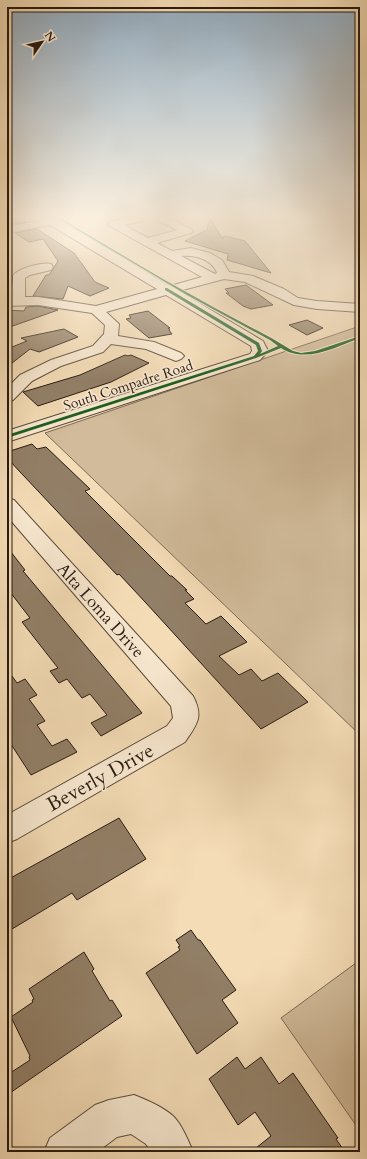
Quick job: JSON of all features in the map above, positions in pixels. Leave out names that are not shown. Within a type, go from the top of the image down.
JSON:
[{"type":"street","points":[[26,272],[20,276],[12,301],[45,302],[96,310],[219,276]]},
{"type":"street","points":[[138,272],[168,290]]},
{"type":"street","points":[[210,272],[219,276],[248,279],[279,292],[294,301],[317,305],[360,308]]},
{"type":"street","name":"South Compadre Road","points":[[7,437],[256,357],[260,351],[258,344],[168,290]]},
{"type":"street","points":[[7,397],[26,378],[56,363],[98,349],[111,335],[112,324],[96,310]]},
{"type":"street","points":[[108,339],[149,345],[176,356]]},
{"type":"street","name":"Alta Loma Drive","points":[[7,504],[184,703],[186,719]]},
{"type":"street","name":"Beverly Drive","points":[[7,830],[176,734],[186,719]]},
{"type":"street","points":[[64,1152],[109,1119],[134,1114],[160,1130],[172,1152]]},
{"type":"shaded area","points":[[360,326],[360,735],[45,433]]},
{"type":"shaded area","points":[[360,960],[360,1131],[281,1018]]},
{"type":"building","points":[[51,272],[88,272],[95,282],[109,288],[90,296],[68,286],[63,299],[33,296],[46,275],[49,275]]},
{"type":"building","points":[[246,285],[273,305],[251,309],[243,306],[226,293],[229,293],[225,289]]},
{"type":"building","points":[[38,306],[58,310],[7,328],[7,310],[24,311],[26,307]]},
{"type":"building","points":[[148,311],[170,328],[168,328],[172,334],[149,338],[126,319],[131,318],[129,315]]},
{"type":"building","points":[[307,320],[323,328],[307,335],[289,325]]},
{"type":"building","points":[[64,329],[78,337],[39,352],[30,349],[7,367],[7,349],[27,341],[21,338]]},
{"type":"building","points":[[125,355],[131,355],[149,363],[111,382],[38,406],[23,392],[80,375]]},
{"type":"building","points":[[32,444],[37,449],[46,447],[90,489],[85,491],[170,576],[172,576],[187,590],[185,590],[194,599],[185,603],[206,624],[221,616],[247,642],[219,656],[239,675],[251,669],[262,681],[278,673],[308,702],[261,729],[119,574],[117,575],[7,458],[7,452]]},
{"type":"building","points":[[7,547],[25,570],[23,571],[142,713],[101,736],[91,723],[107,715],[90,694],[82,698],[67,679],[59,683],[50,671],[58,668],[22,622],[30,618],[7,588]]},
{"type":"building","points":[[7,669],[17,683],[25,679],[37,695],[29,699],[45,721],[37,725],[52,746],[67,739],[77,752],[31,775],[7,738]]},
{"type":"building","points":[[119,818],[146,859],[77,900],[72,893],[7,932],[7,880]]},
{"type":"building","points":[[191,930],[236,990],[222,1000],[238,1023],[197,1054],[146,973],[180,950],[178,947],[180,946],[176,940]]},
{"type":"building","points":[[84,952],[94,969],[92,971],[110,1001],[112,1000],[122,1016],[7,1095],[7,1075],[30,1060],[30,1056],[11,1017],[33,1002],[32,1000],[34,999],[29,989]]},
{"type":"building","points":[[237,1057],[245,1069],[261,1057],[279,1084],[293,1073],[338,1138],[336,1139],[345,1152],[251,1152],[271,1136],[255,1112],[238,1125],[209,1079]]},
{"type":"cycle path","points":[[150,272],[214,309],[272,339],[283,348],[296,354],[308,354],[331,348],[360,337]]},
{"type":"cycle path","points":[[166,289],[258,344],[260,351],[255,357]]},
{"type":"cycle path","points":[[7,437],[255,357],[280,347]]}]
